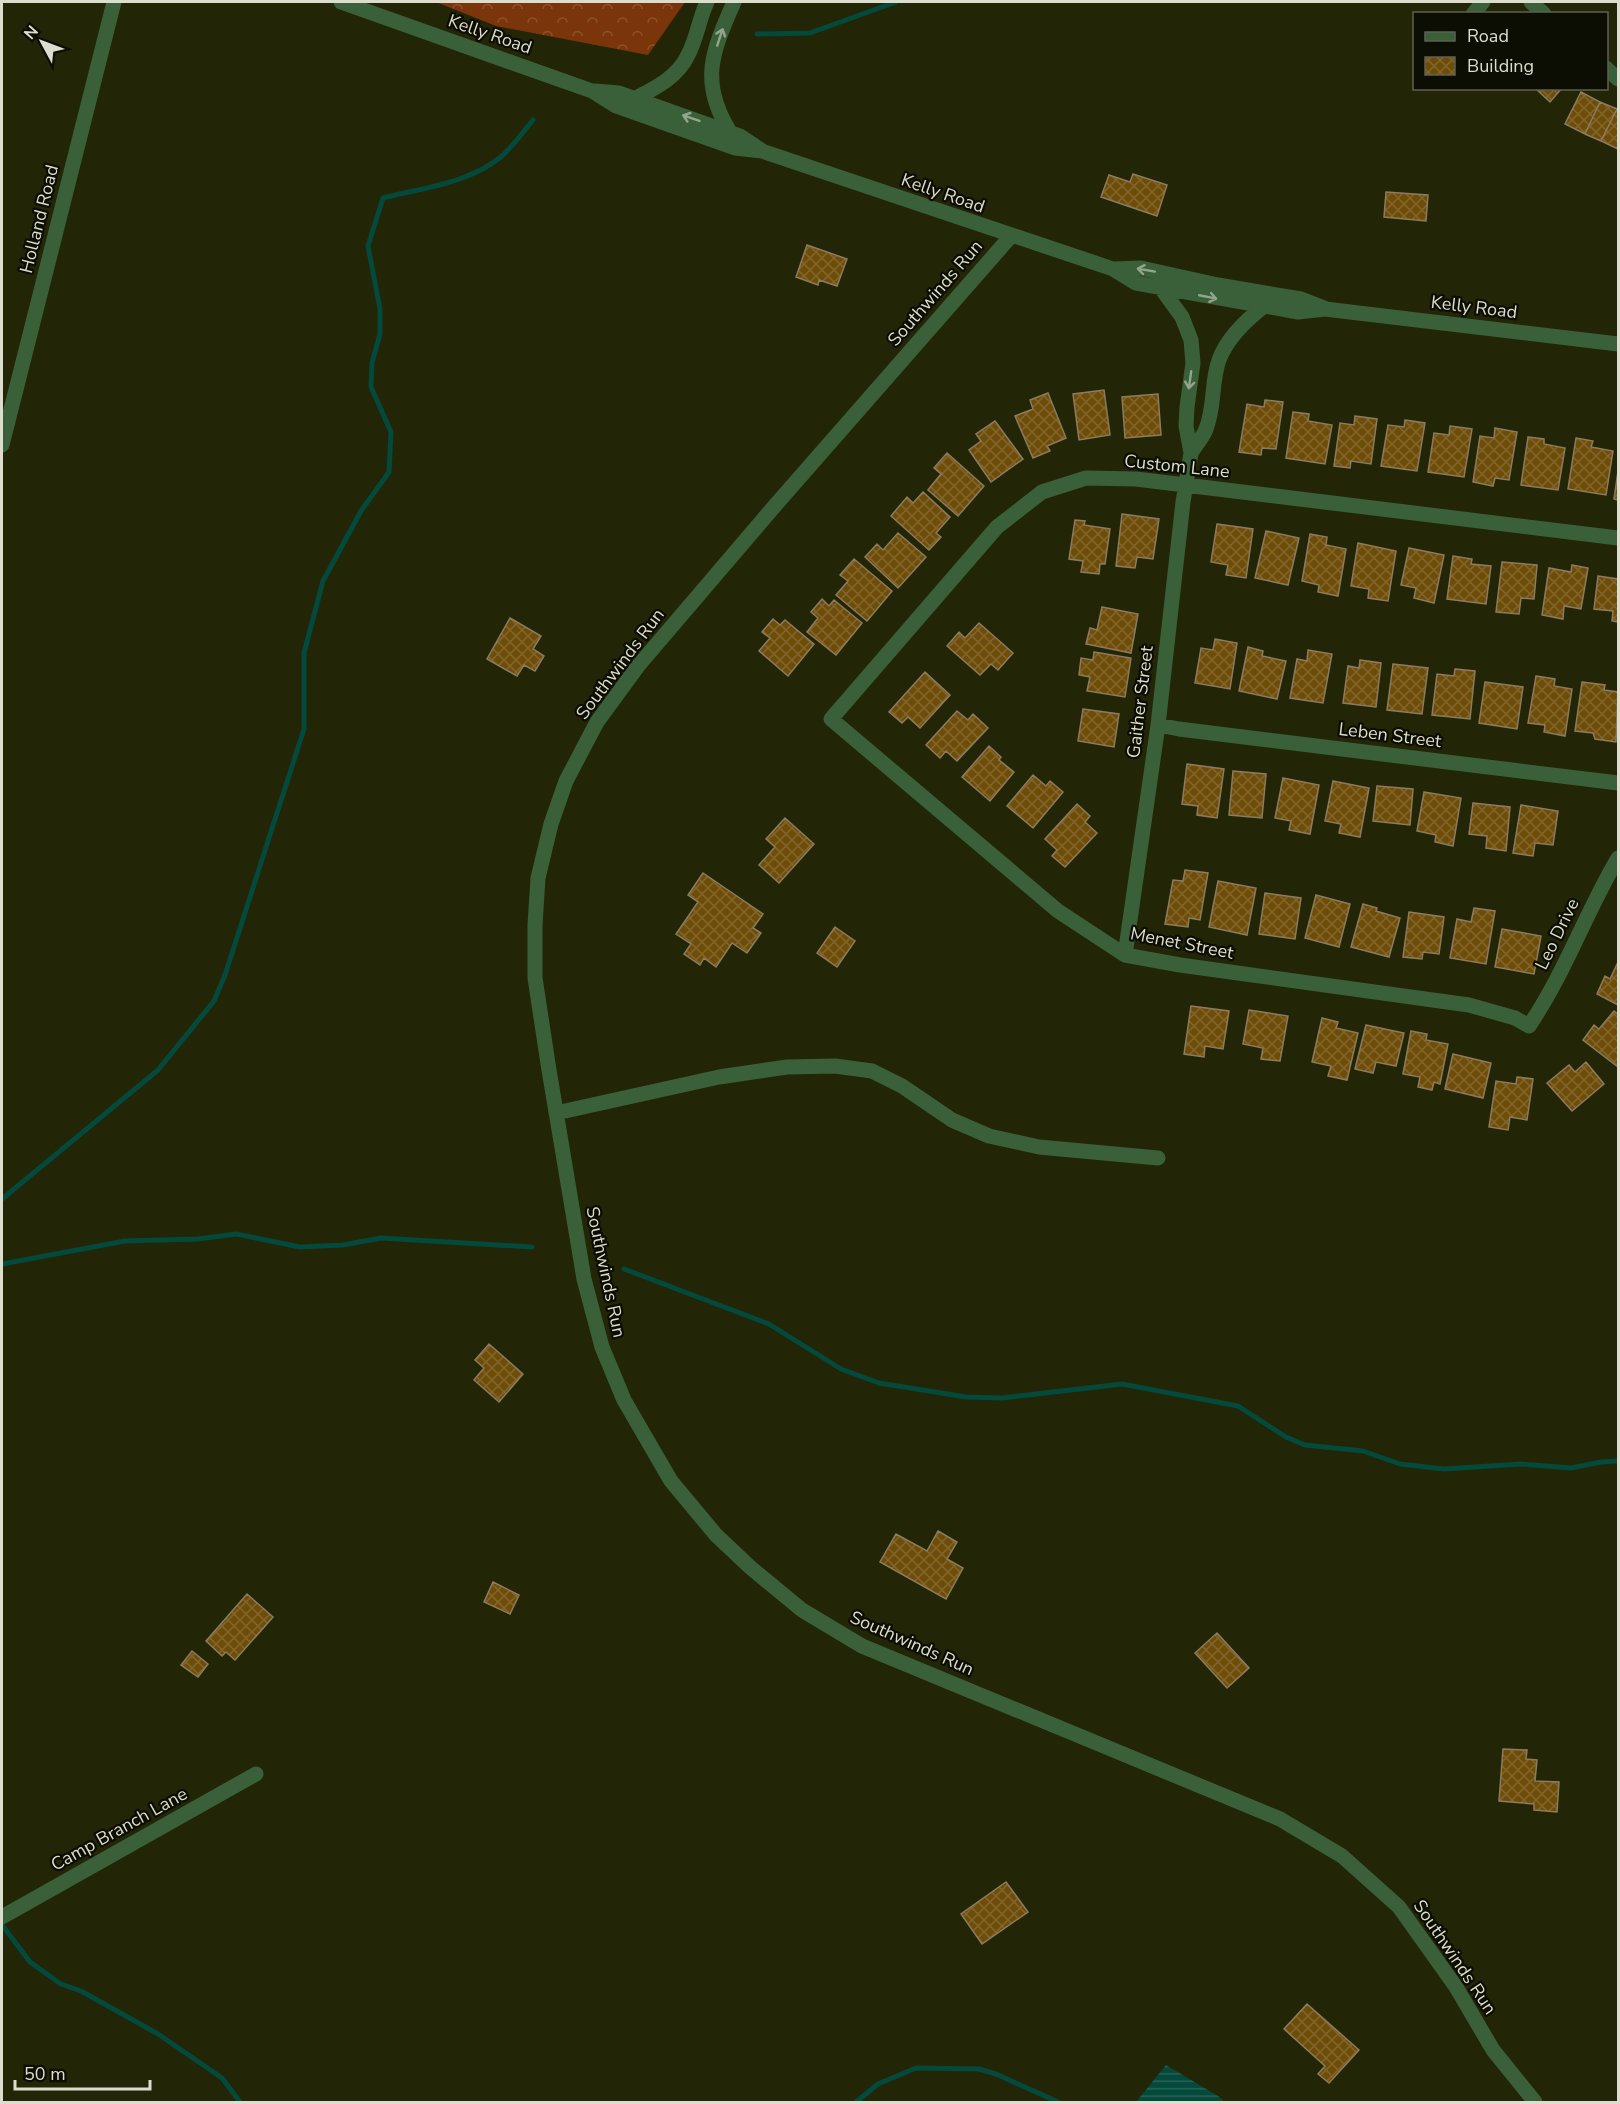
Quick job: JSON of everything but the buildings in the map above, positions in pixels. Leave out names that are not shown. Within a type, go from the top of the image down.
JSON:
[{"type":"street","name":"Holland Road","points":[[2,445],[114,2]]},
{"type":"street","name":"Kelly Road","points":[[341,2],[592,91],[616,106],[735,148],[762,151],[1113,269],[1136,283],[1298,312],[1325,309],[1618,344]]},
{"type":"street","points":[[634,99],[660,85],[688,57],[707,2]]},
{"type":"street","points":[[730,132],[715,104],[711,91],[711,75],[716,51],[734,2]]},
{"type":"street","name":"Kelly Road","points":[[592,91],[619,93],[740,135],[762,151]]},
{"type":"street","name":"Southwinds Run","points":[[1011,236],[772,508],[638,666],[597,722],[571,771],[551,824],[538,878],[535,978],[584,1279],[602,1347],[624,1400],[671,1481],[716,1535],[801,1610],[862,1646],[1280,1819],[1342,1856],[1399,1907],[1456,1987],[1493,2050],[1534,2103]]},
{"type":"street","name":"Kelly Road","points":[[1113,269],[1141,268],[1218,285],[1300,299],[1325,309]]},
{"type":"street","name":"Gaither Street","points":[[1125,955],[1158,725],[1185,486],[1191,453],[1186,426],[1193,363],[1191,340],[1182,317],[1161,288]]},
{"type":"street","name":"Gaither Street","points":[[1191,453],[1206,429],[1216,372],[1224,349],[1241,326],[1263,307]]},
{"type":"street","name":"Custom Lane","points":[[831,719],[997,527],[1042,492],[1086,478],[1136,479],[1618,538]]},
{"type":"street","name":"Menet Street","points":[[831,719],[1058,911],[1125,955],[1180,965],[1469,1005],[1504,1014],[1529,1026]]},
{"type":"street","name":"Leben Street","points":[[1158,725],[1618,783]]},
{"type":"street","name":"Leo Drive","points":[[1529,1026],[1547,999],[1618,858]]},
{"type":"street","points":[[556,1113],[719,1077],[788,1067],[836,1066],[872,1071],[902,1086],[952,1120],[989,1136],[1039,1147],[1158,1158]]},
{"type":"street","name":"Camp Branch Lane","points":[[2,1917],[256,1774]]},
{"type":"green space","points":[[436,2],[685,2],[648,55],[496,26]]},
{"type":"water","points":[[1166,2065],[1218,2096],[1225,2102],[1136,2102]]},
{"type":"waterway","points":[[757,34],[810,33],[896,2]]},
{"type":"waterway","points":[[2,1199],[158,1070],[214,1001],[225,975],[304,729],[304,653],[323,581],[361,511],[389,472],[391,432],[371,387],[372,363],[380,334],[380,309],[368,246],[383,198],[461,179],[475,173],[502,156],[533,120]]},
{"type":"waterway","points":[[2,1264],[125,1241],[198,1239],[236,1234],[300,1247],[343,1245],[381,1238],[532,1247]]},
{"type":"waterway","points":[[624,1269],[769,1324],[841,1369],[879,1383],[966,1397],[1002,1398],[1122,1384],[1238,1406],[1286,1437],[1305,1445],[1363,1451],[1400,1464],[1444,1469],[1521,1464],[1571,1468],[1618,1461]]},
{"type":"waterway","points":[[2,1925],[30,1962],[61,1984],[81,1991],[158,2034],[222,2078],[240,2102]]},
{"type":"waterway","points":[[856,2102],[878,2084],[916,2068],[979,2069],[996,2074],[1058,2102]]}]
